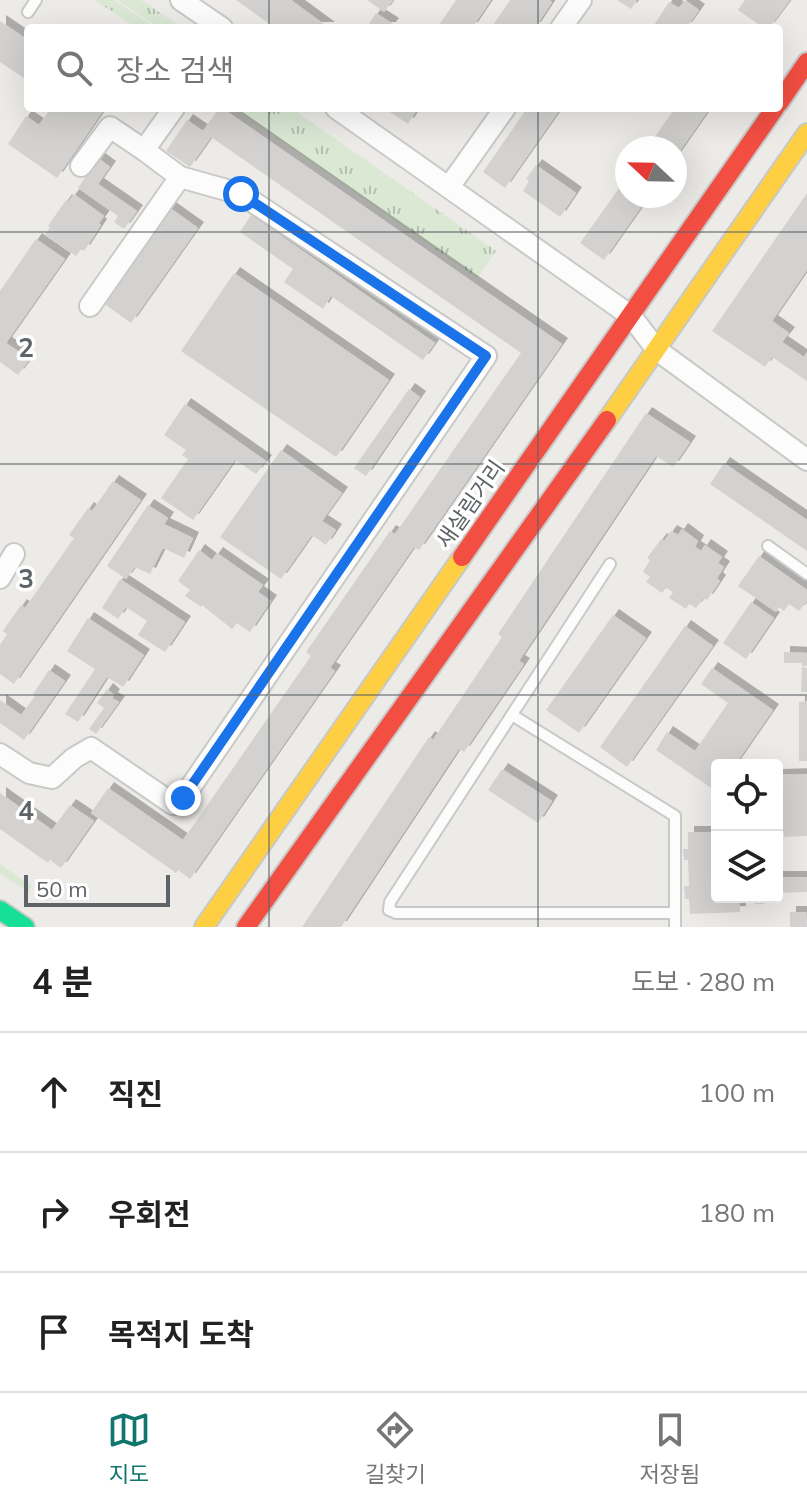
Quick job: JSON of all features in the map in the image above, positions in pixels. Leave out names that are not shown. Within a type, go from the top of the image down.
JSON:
[{"type":"main road","points":[[783,97],[807,62]]},
{"type":"main road","name":"새살림거리","points":[[204,927],[772,112]]},
{"type":"main road","points":[[246,927],[657,350],[807,133]]},
{"type":"main road","points":[[0,910],[25,927]]},
{"type":"street","points":[[181,0],[216,24]]},
{"type":"street","points":[[564,24],[581,0]]},
{"type":"street","points":[[144,150],[171,112]]},
{"type":"street","points":[[342,112],[631,316],[657,350],[807,460]]},
{"type":"street","points":[[449,187],[502,112]]},
{"type":"street","points":[[0,754],[29,773],[52,778],[74,758],[91,748],[173,804],[183,798],[486,356],[241,194],[180,177],[110,127],[81,166]]},
{"type":"street","points":[[90,306],[180,177]]},
{"type":"street","points":[[0,578],[14,554]]},
{"type":"lane","points":[[28,12],[36,0]]},
{"type":"lane","points":[[768,546],[807,574]]},
{"type":"lane","points":[[610,564],[390,902],[389,910],[396,913],[674,913]]},
{"type":"lane","points":[[512,715],[675,816],[675,927]]},
{"type":"green space","points":[[95,0],[114,0],[150,24],[131,24]]},
{"type":"green space","points":[[117,0],[141,0],[177,24],[153,24]]},
{"type":"green space","points":[[240,112],[297,112],[496,251],[477,278]]},
{"type":"green space","points":[[0,864],[32,886],[28,892],[0,873]]},
{"type":"building","points":[[236,0],[291,0],[324,24],[269,24]]},
{"type":"building","points":[[367,0],[393,0],[384,12]]},
{"type":"building","points":[[456,0],[491,0],[475,24],[440,24]]},
{"type":"building","points":[[510,0],[552,2],[538,24],[494,24]]},
{"type":"building","points":[[617,0],[637,0],[631,9]]},
{"type":"building","points":[[685,0],[699,10],[689,24],[655,24],[669,2],[679,8]]},
{"type":"building","points":[[745,0],[790,0],[772,24],[758,24],[738,10]]},
{"type":"building","points":[[376,13],[393,24],[369,24]]},
{"type":"building","points":[[0,21],[24,37],[24,78],[0,62]]},
{"type":"building","points":[[48,112],[102,112],[57,178],[8,144],[26,116],[39,125]]},
{"type":"building","points":[[216,112],[228,112],[562,344],[419,550],[414,547],[330,668],[335,671],[190,879],[178,870],[176,873],[91,813],[108,788],[183,840],[311,656],[306,652],[390,531],[395,534],[521,353],[211,137],[190,167],[166,151],[187,120],[203,131]]},
{"type":"building","points":[[390,112],[416,112],[408,124]]},
{"type":"building","points":[[524,112],[558,112],[505,188],[483,172]]},
{"type":"building","points":[[672,112],[707,112],[687,141],[687,136],[655,136]]},
{"type":"building","points":[[98,158],[110,167],[98,184],[137,211],[124,229],[114,222],[118,216],[78,188]]},
{"type":"building","points":[[536,165],[576,193],[560,217],[523,191],[529,181],[526,179]]},
{"type":"building","points":[[807,193],[807,270],[772,321],[789,333],[782,342],[804,357],[807,352],[807,381],[772,357],[765,367],[712,331]]},
{"type":"building","points":[[74,194],[104,216],[84,251],[81,249],[76,256],[45,235],[66,200],[68,202]]},
{"type":"building","points":[[615,194],[615,208],[641,208],[604,260],[580,243]]},
{"type":"building","points":[[170,208],[198,228],[131,323],[102,302]]},
{"type":"building","points":[[251,215],[435,343],[423,360],[331,296],[323,309],[284,282],[293,269],[240,232]]},
{"type":"building","points":[[36,239],[65,259],[6,343],[30,359],[18,375],[0,362],[0,291]]},
{"type":"building","points":[[234,273],[389,380],[336,457],[181,351]]},
{"type":"building","points":[[409,389],[420,397],[366,476],[354,468]]},
{"type":"building","points":[[185,404],[266,461],[256,474],[235,460],[193,520],[161,498],[188,459],[182,455],[186,450],[164,435]]},
{"type":"building","points":[[646,413],[690,442],[673,467],[656,456],[519,661],[524,664],[464,752],[459,749],[341,927],[302,927],[429,737],[433,740],[502,637],[498,634]]},
{"type":"building","points":[[281,450],[342,493],[322,521],[336,530],[326,545],[312,535],[281,579],[220,537]]},
{"type":"building","points":[[724,463],[807,520],[807,551],[710,484]]},
{"type":"building","points":[[113,481],[141,500],[14,684],[0,674],[0,645],[7,634],[3,631],[21,605],[25,608],[74,538],[69,535],[88,508],[92,511]]},
{"type":"building","points":[[148,505],[168,518],[164,524],[193,538],[184,558],[163,548],[150,574],[135,567],[126,579],[107,566]]},
{"type":"building","points":[[682,529],[698,541],[695,547],[701,551],[705,545],[722,557],[718,563],[724,567],[717,578],[720,581],[707,600],[704,598],[696,608],[689,604],[686,609],[669,598],[673,592],[666,588],[662,593],[646,582],[650,577],[643,572],[650,560],[647,558],[661,539],[664,541],[671,531],[678,535]]},
{"type":"building","points":[[199,550],[212,560],[217,553],[263,585],[258,592],[271,601],[250,632],[237,623],[232,629],[202,605],[185,596],[190,590],[178,581]]},
{"type":"building","points":[[759,556],[807,590],[807,601],[799,611],[789,604],[784,611],[779,607],[776,612],[738,586]]},
{"type":"building","points":[[120,579],[185,622],[165,652],[138,635],[147,621],[126,607],[118,619],[102,608]]},
{"type":"building","points":[[751,602],[774,618],[746,659],[723,643]]},
{"type":"building","points":[[613,615],[646,638],[579,733],[546,710]]},
{"type":"building","points":[[88,618],[144,655],[123,687],[107,677],[78,722],[65,714],[95,669],[67,651]]},
{"type":"building","points":[[685,626],[713,646],[627,767],[600,747]]},
{"type":"building","points":[[784,652],[807,653],[807,666],[784,663]]},
{"type":"building","points":[[802,667],[807,668],[807,692],[801,692]]},
{"type":"building","points":[[712,668],[773,710],[739,759],[711,759],[711,788],[656,750],[667,732],[695,751],[728,703],[701,684]]},
{"type":"building","points":[[49,670],[65,681],[24,740],[0,723],[0,700],[21,715]]},
{"type":"building","points":[[107,689],[114,695],[112,698],[119,702],[96,734],[89,729],[104,708],[97,703]]},
{"type":"building","points":[[807,701],[807,761],[799,761],[799,702]]},
{"type":"building","points":[[502,769],[552,801],[538,823],[488,790]]},
{"type":"building","points":[[807,774],[807,836],[784,837],[783,775]]},
{"type":"building","points":[[0,793],[52,830],[70,805],[94,821],[61,868],[50,860],[48,863],[0,829]]},
{"type":"building","points":[[688,832],[711,832],[711,903],[739,903],[740,912],[690,914],[684,886],[689,886],[688,860],[684,860],[683,849],[688,849]]},
{"type":"building","points":[[783,877],[807,877],[807,892],[783,893]]},
{"type":"building","points":[[790,912],[806,912],[807,927],[790,927]]},
{"type":"traffic: fast","points":[[0,910],[25,927]]},
{"type":"traffic: slow","points":[[607,420],[807,133]]},
{"type":"traffic: slow","points":[[204,927],[462,557]]},
{"type":"traffic: jam","points":[[783,97],[807,62]]},
{"type":"traffic: jam","points":[[462,557],[772,112]]},
{"type":"traffic: jam","points":[[246,927],[607,420]]},
{"type":"route","points":[[183,798],[486,356],[241,194]]}]
